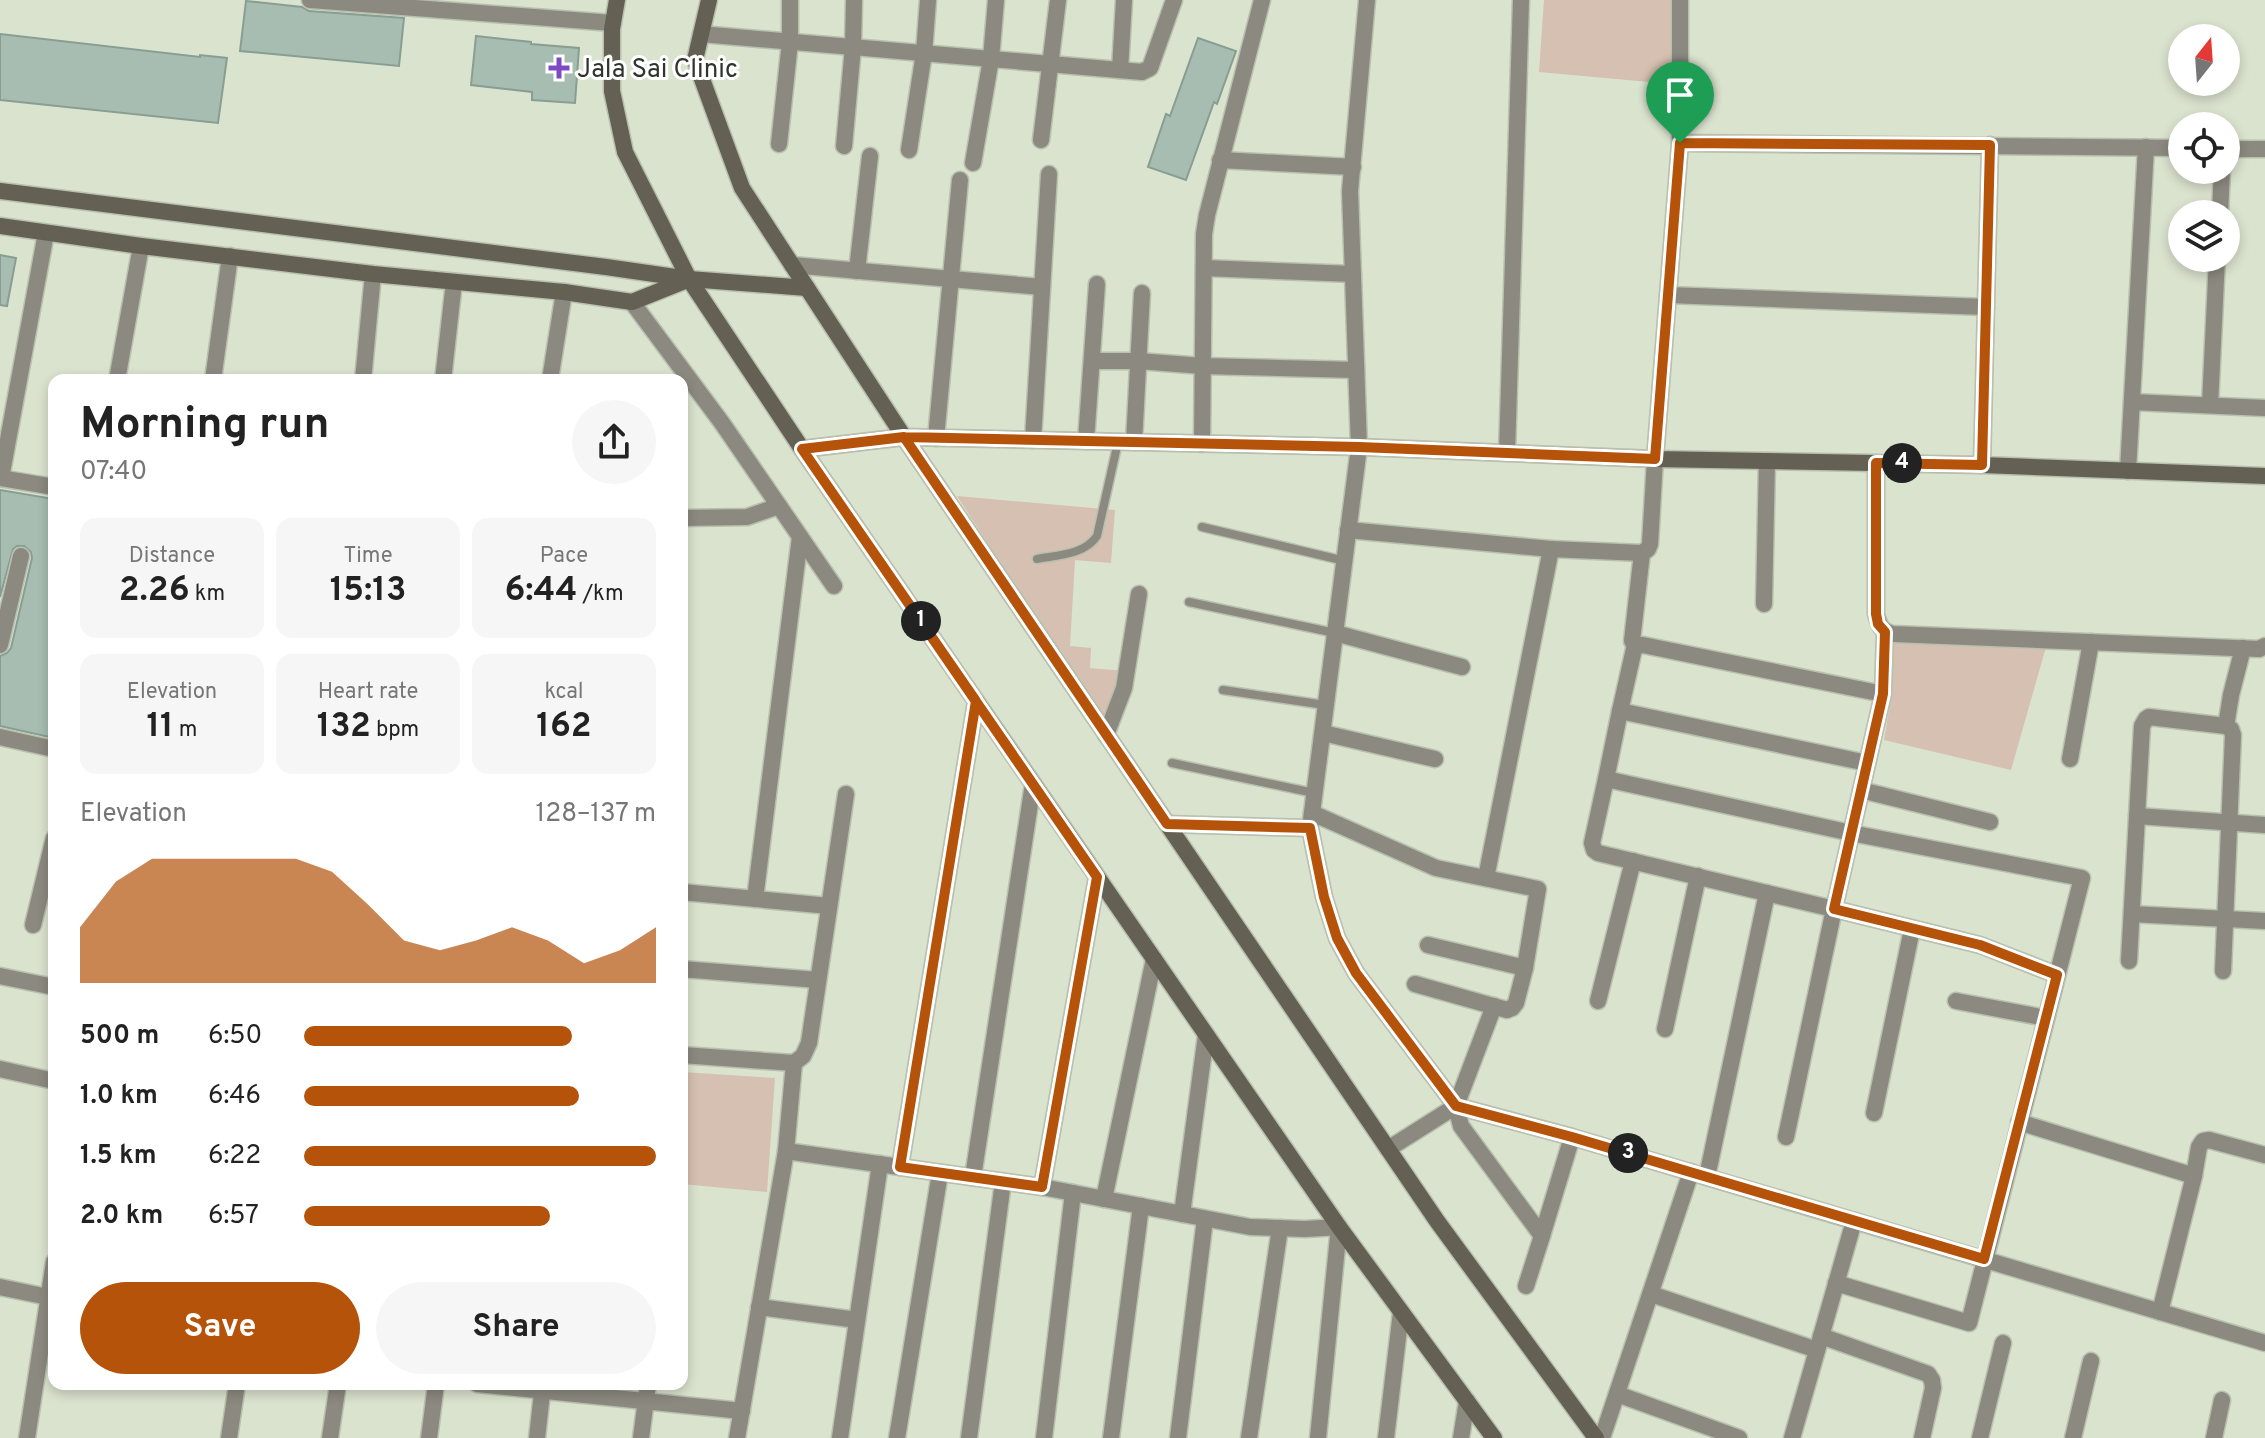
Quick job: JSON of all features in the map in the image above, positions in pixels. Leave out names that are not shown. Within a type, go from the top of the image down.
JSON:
[{"type":"street","points":[[310,0],[613,23]]},
{"type":"street","points":[[617,0],[613,23],[612,91],[625,152],[689,279],[802,449],[1339,1227],[1494,1438]]},
{"type":"street","points":[[709,0],[695,60],[742,188],[904,437],[1437,1221],[1599,1438]]},
{"type":"street","points":[[779,144],[790,42],[790,0]]},
{"type":"street","points":[[844,146],[854,0]]},
{"type":"street","points":[[909,150],[924,53],[928,0]]},
{"type":"street","points":[[973,163],[991,59],[996,0]]},
{"type":"street","points":[[1041,140],[1058,0]]},
{"type":"street","points":[[1120,70],[1124,0]]},
{"type":"street","points":[[701,34],[1142,72],[1150,68],[1174,0]]},
{"type":"street","points":[[1202,444],[1204,234],[1262,0]]},
{"type":"street","points":[[1367,0],[1350,191],[1359,447],[1311,820],[1324,897],[1337,938],[1356,973],[1456,1106],[1461,1126],[1542,1236]]},
{"type":"street","points":[[1507,453],[1521,0]]},
{"type":"street","points":[[1348,530],[1551,549],[1642,553],[1648,549],[1680,143],[1680,0]]},
{"type":"street","points":[[1680,143],[2168,148]]},
{"type":"street","points":[[1982,465],[1990,145]]},
{"type":"street","points":[[2128,471],[2146,147]]},
{"type":"street","points":[[2240,149],[2265,149]]},
{"type":"street","points":[[857,271],[870,156]]},
{"type":"street","points":[[1220,160],[1353,167]]},
{"type":"street","points":[[1033,440],[1049,174]]},
{"type":"street","points":[[936,438],[960,180]]},
{"type":"street","points":[[0,191],[689,279],[807,288]]},
{"type":"street","points":[[0,226],[373,274],[564,292],[632,302],[689,279]]},
{"type":"street","points":[[46,233],[0,478],[48,486]]},
{"type":"street","points":[[118,374],[141,246]]},
{"type":"street","points":[[214,374],[230,256]]},
{"type":"street","points":[[792,265],[1042,287]]},
{"type":"street","points":[[1204,268],[1353,274]]},
{"type":"street","points":[[2210,405],[2216,272]]},
{"type":"street","points":[[364,374],[373,274]]},
{"type":"street","points":[[444,374],[454,282]]},
{"type":"street","points":[[1086,441],[1097,284]]},
{"type":"street","points":[[551,374],[564,292]]},
{"type":"street","points":[[1126,442],[1138,361],[1142,293]]},
{"type":"street","points":[[1668,295],[1986,307]]},
{"type":"street","points":[[632,302],[686,374]]},
{"type":"street","points":[[1092,361],[1356,370]]},
{"type":"street","points":[[688,377],[834,586]]},
{"type":"street","points":[[2132,402],[2265,408]]},
{"type":"street","points":[[802,449],[904,437],[1359,447],[1655,459],[1982,465],[2265,476]]},
{"type":"street","points":[[1764,604],[1767,461]]},
{"type":"street","points":[[1876,463],[1876,614],[1878,624],[1885,632],[2259,649],[2265,646]]},
{"type":"street","points":[[688,518],[747,517],[779,506]]},
{"type":"street","points":[[755,899],[800,537]]},
{"type":"street","points":[[1486,878],[1551,549]]},
{"type":"street","points":[[1632,641],[1642,553]]},
{"type":"street","points":[[0,645],[21,556]]},
{"type":"street","points":[[1106,735],[1124,688],[1139,594]]},
{"type":"street","points":[[1786,1137],[1883,694],[1885,632]]},
{"type":"street","points":[[1335,633],[1462,667]]},
{"type":"street","points":[[2070,759],[2091,642]]},
{"type":"street","points":[[1883,694],[1637,646],[1592,843],[1594,850],[1980,945],[2057,975]]},
{"type":"street","points":[[2226,726],[2243,648]]},
{"type":"street","points":[[900,1167],[976,701]]},
{"type":"street","points":[[1620,711],[1867,763]]},
{"type":"street","points":[[2129,961],[2142,726],[2149,717],[2226,726],[2233,735],[2223,971]]},
{"type":"street","points":[[1323,733],[1435,759]]},
{"type":"street","points":[[0,737],[48,748]]},
{"type":"street","points":[[1606,779],[1851,833],[2082,878],[1969,1323],[1836,1283]]},
{"type":"street","points":[[973,1177],[1033,784]]},
{"type":"street","points":[[1861,790],[1990,822]]},
{"type":"street","points":[[688,1055],[794,1063],[803,1056],[809,1043],[846,794]]},
{"type":"street","points":[[2137,816],[2265,825]]},
{"type":"street","points":[[1167,824],[1311,820],[1436,868],[1538,889],[1525,968],[1512,1008],[1507,1010],[1415,984]]},
{"type":"street","points":[[1598,1001],[1633,861]]},
{"type":"street","points":[[33,925],[48,863]]},
{"type":"street","points":[[1665,1029],[1698,876]]},
{"type":"street","points":[[1042,1187],[1097,877]]},
{"type":"street","points":[[688,893],[829,906]]},
{"type":"street","points":[[1599,1438],[1651,1294],[1699,1175],[1767,893]]},
{"type":"street","points":[[2132,914],[2265,921]]},
{"type":"street","points":[[1874,1113],[1912,929]]},
{"type":"street","points":[[1428,945],[1525,968]]},
{"type":"street","points":[[1104,1199],[1154,959]]},
{"type":"street","points":[[688,969],[818,980]]},
{"type":"street","points":[[0,976],[48,986]]},
{"type":"street","points":[[1956,1001],[2046,1018]]},
{"type":"street","points":[[1388,1149],[1456,1106],[1494,1006]]},
{"type":"street","points":[[1182,1214],[1206,1035]]},
{"type":"street","points":[[737,1438],[786,1151],[794,1063]]},
{"type":"street","points":[[0,1069],[48,1080]]},
{"type":"street","points":[[1456,1106],[1572,1137],[2265,1343]]},
{"type":"street","points":[[2019,1122],[2194,1176]]},
{"type":"street","points":[[1526,1286],[1572,1137]]},
{"type":"street","points":[[2160,1312],[2199,1147],[2203,1141],[2265,1155]]},
{"type":"street","points":[[786,1151],[1042,1187],[1250,1227],[1339,1227]]},
{"type":"street","points":[[840,1438],[880,1164]]},
{"type":"street","points":[[897,1438],[940,1173]]},
{"type":"street","points":[[969,1438],[1003,1182]]},
{"type":"street","points":[[1044,1438],[1073,1193]]},
{"type":"street","points":[[1111,1438],[1141,1206]]},
{"type":"street","points":[[1178,1438],[1205,1219]]},
{"type":"street","points":[[1792,1438],[1854,1221]]},
{"type":"street","points":[[1318,1438],[1339,1227]]},
{"type":"street","points":[[1249,1438],[1280,1228]]},
{"type":"street","points":[[0,1287],[48,1297],[27,1438]]},
{"type":"street","points":[[1651,1294],[1928,1374],[1933,1388],[1922,1438]]},
{"type":"street","points":[[759,1307],[857,1320]]},
{"type":"street","points":[[1386,1438],[1401,1312]]},
{"type":"street","points":[[1980,1438],[2003,1343]]},
{"type":"street","points":[[2073,1438],[2091,1361]]},
{"type":"street","points":[[229,1438],[236,1390]]},
{"type":"street","points":[[330,1438],[337,1390]]},
{"type":"street","points":[[429,1438],[435,1390]]},
{"type":"street","points":[[537,1438],[543,1390]]},
{"type":"street","points":[[605,1390],[647,1392],[742,1411]]},
{"type":"street","points":[[641,1438],[647,1392]]},
{"type":"street","points":[[1617,1394],[1739,1438]]},
{"type":"street","points":[[2214,1438],[2222,1400]]},
{"type":"street","points":[[1461,1438],[1467,1401]]},
{"type":"lane","points":[[1037,559],[1090,546],[1097,536],[1126,442]]},
{"type":"lane","points":[[1202,527],[1345,561]]},
{"type":"lane","points":[[1189,602],[1335,633]]},
{"type":"lane","points":[[1223,690],[1326,705]]},
{"type":"lane","points":[[1172,763],[1315,793]]},
{"type":"shaded area","points":[[1544,0],[1674,0],[1671,84],[1539,72]]},
{"type":"shaded area","points":[[957,496],[1115,510],[1111,563],[1075,560],[1070,646],[1091,648],[1090,668],[1125,671],[1107,728]]},
{"type":"shaded area","points":[[1892,640],[2046,647],[2011,770],[1884,740],[1892,692]]},
{"type":"shaded area","points":[[688,1072],[775,1078],[767,1192],[688,1185]]},
{"type":"building","points":[[246,1],[302,7],[309,11],[404,18],[399,66],[240,51]]},
{"type":"building","points":[[0,34],[227,58],[218,123],[0,100]]},
{"type":"building","points":[[476,36],[579,48],[575,103],[532,100],[532,92],[471,85]]},
{"type":"building","points":[[1198,38],[1236,51],[1186,180],[1148,167]]},
{"type":"building","points":[[0,255],[16,258],[7,306],[0,305]]},
{"type":"building","points":[[0,490],[48,498],[48,737],[0,726],[0,656],[11,648],[32,558],[31,552],[24,546],[13,549],[0,597]]},
{"type":"place","name":"Jala Sai Clinic","points":[[559,68]]},
{"type":"route","points":[[1680,143],[1655,459],[1359,447],[904,437],[802,449],[918,617],[976,701],[900,1167],[1042,1187],[1097,877],[976,701],[802,449],[904,437],[1167,824],[1310,828],[1324,897],[1337,938],[1356,973],[1456,1106],[1572,1137],[1984,1259],[2057,975],[1980,945],[1834,909],[1883,694],[1885,632],[1878,624],[1876,614],[1876,463],[1982,465],[1990,145],[1680,143]]}]
